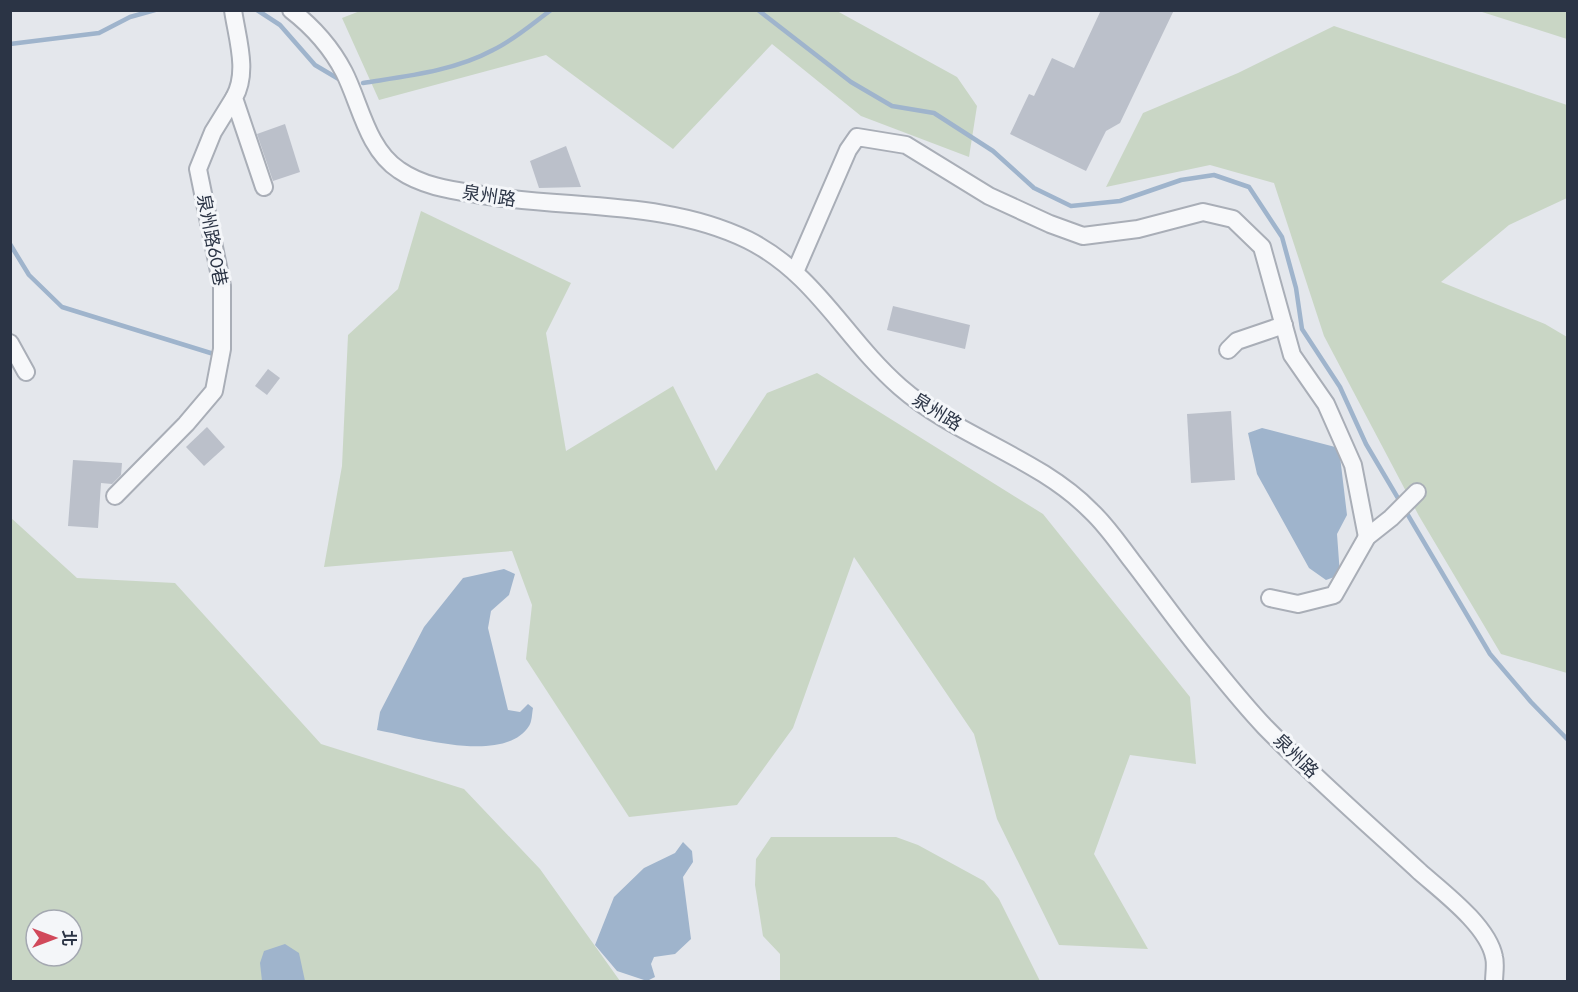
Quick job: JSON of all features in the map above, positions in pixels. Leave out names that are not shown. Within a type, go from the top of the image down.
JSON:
[{"type":"street","name":"泉州路60巷","points":[[115,496],[186,424],[214,391],[222,349],[222,286],[198,169],[213,132],[240,87],[241,44],[233,10]]},
{"type":"street","name":"泉州路","points":[[291,10],[319,35],[333,53],[380,151],[396,169],[442,188],[543,204],[626,208],[705,224],[749,241],[767,251],[808,283],[857,344],[903,389],[940,417],[1001,449],[1069,491],[1109,530],[1208,660],[1262,723],[1302,763],[1454,902],[1485,936],[1494,958],[1494,981]]},
{"type":"street","points":[[234,98],[264,187]]},
{"type":"street","points":[[795,272],[848,150],[857,136],[906,145],[989,196],[1050,224],[1083,236],[1138,229],[1203,212],[1233,219],[1262,247],[1292,355],[1326,404],[1353,465],[1367,537]]},
{"type":"street","points":[[1228,350],[1237,341],[1284,325]]},
{"type":"street","points":[[10,343],[26,372]]},
{"type":"street","points":[[1270,598],[1298,604],[1334,595],[1367,537],[1414,496]]},
{"type":"green space","points":[[360,11],[837,11],[957,77],[977,106],[969,157],[861,116],[772,44],[673,149],[546,55],[379,100],[342,18]]},
{"type":"green space","points":[[1479,11],[1567,11],[1567,39]]},
{"type":"green space","points":[[1334,26],[1567,105],[1567,198],[1509,225],[1441,282],[1545,324],[1567,337],[1567,673],[1501,654],[1419,516],[1324,336],[1274,183],[1210,165],[1106,187],[1143,113],[1238,73]]},
{"type":"green space","points":[[421,211],[571,283],[546,333],[566,451],[673,386],[716,471],[767,393],[817,373],[1043,514],[1190,697],[1196,764],[1130,755],[1094,854],[1148,949],[1059,945],[997,819],[974,734],[854,557],[793,728],[737,805],[629,817],[526,659],[532,605],[512,551],[324,567],[342,466],[348,335],[398,289]]},
{"type":"green space","points":[[10,517],[77,578],[175,583],[321,744],[464,789],[540,869],[620,981],[11,981]]},
{"type":"green space","points":[[771,837],[896,837],[918,845],[984,881],[999,899],[1040,981],[780,981],[780,954],[763,936],[755,885],[756,859]]},
{"type":"water","points":[[1262,428],[1339,448],[1347,515],[1337,534],[1340,575],[1326,580],[1309,568],[1257,474],[1248,433]]},
{"type":"water","points":[[504,569],[515,574],[509,595],[491,611],[488,628],[508,710],[520,712],[528,704],[533,708],[529,726],[517,738],[500,744],[480,746],[435,742],[377,730],[380,712],[424,627],[463,578]]},
{"type":"water","points":[[683,842],[692,851],[693,862],[683,877],[691,939],[675,954],[654,957],[651,964],[655,977],[647,981],[617,971],[595,945],[614,897],[644,868],[675,853]]},
{"type":"water","points":[[285,944],[299,953],[305,981],[262,981],[260,963],[264,951]]},
{"type":"building","points":[[1101,10],[1174,10],[1120,123],[1106,131],[1086,171],[1010,134],[1029,94],[1034,96],[1052,58],[1074,68]]},
{"type":"building","points":[[285,124],[300,172],[273,181],[257,134]]},
{"type":"building","points":[[566,146],[581,187],[539,188],[530,161]]},
{"type":"building","points":[[893,306],[970,325],[965,349],[887,330]]},
{"type":"building","points":[[268,369],[280,378],[267,395],[255,386]]},
{"type":"building","points":[[1231,411],[1235,480],[1191,483],[1187,414]]},
{"type":"building","points":[[207,427],[225,447],[204,466],[186,447]]},
{"type":"building","points":[[73,460],[122,463],[121,475],[112,484],[101,483],[98,528],[68,526]]},
{"type":"waterway","points":[[10,44],[99,33],[130,17],[155,10]]},
{"type":"waterway","points":[[257,10],[280,25],[315,65],[342,81]]},
{"type":"waterway","points":[[363,83],[430,72],[478,57],[508,42],[551,10]]},
{"type":"waterway","points":[[758,10],[851,82],[892,106],[934,113],[993,151],[1034,188],[1071,206],[1120,201],[1181,180],[1214,175],[1249,187],[1282,237],[1296,288],[1302,329],[1340,387],[1366,444],[1490,654],[1531,702],[1568,740]]},
{"type":"waterway","points":[[10,244],[29,275],[62,307],[217,355]]}]
